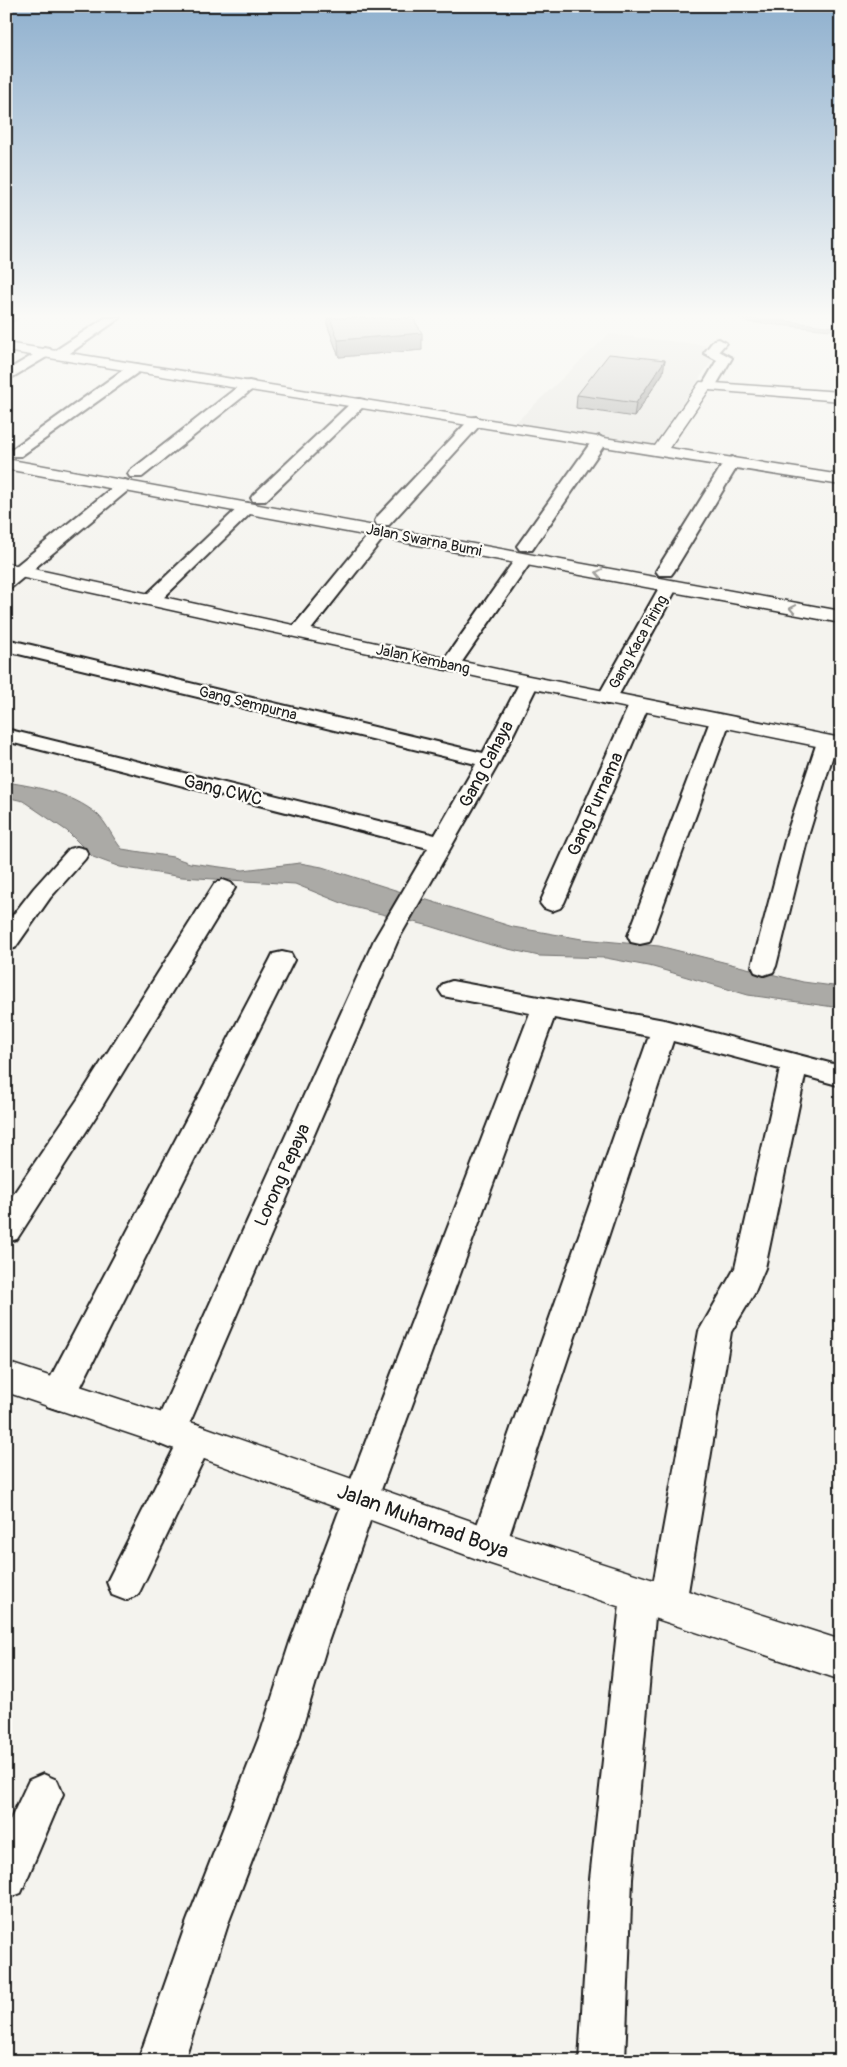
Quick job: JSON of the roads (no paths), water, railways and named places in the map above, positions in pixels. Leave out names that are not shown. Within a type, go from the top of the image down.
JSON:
[{"type":"main road","points":[[436,414],[841,480]]},
{"type":"main road","points":[[659,451],[684,414]]},
{"type":"main road","name":"Jalan Swarna Bumi","points":[[10,456],[71,469],[630,572],[841,603]]},
{"type":"main road","name":"Jalan Kembang","points":[[11,574],[152,599],[529,682],[834,744]]},
{"type":"main road","name":"Jalan Swarna Bumi","points":[[667,578],[841,617]]},
{"type":"main road","name":"Jalan Muhamad Boya","points":[[6,1377],[361,1498],[488,1545],[841,1660]]},
{"type":"street","points":[[10,456],[69,414]]},
{"type":"street","points":[[11,574],[212,414]]},
{"type":"street","points":[[152,599],[346,414]]},
{"type":"street","points":[[300,632],[382,526],[476,421]]},
{"type":"street","points":[[450,665],[599,441]]},
{"type":"street","name":"Gang Kaca Piring","points":[[607,698],[667,578],[732,462]]},
{"type":"street","name":"Gang Sempurna","points":[[6,645],[489,761]]},
{"type":"street","name":"Gang Cahaya","points":[[411,895],[489,761],[529,682]]},
{"type":"street","name":"Gang Purnama","points":[[552,903],[639,705]]},
{"type":"street","points":[[640,936],[720,721]]},
{"type":"street","name":"Gang CWC","points":[[6,735],[441,844]]},
{"type":"street","points":[[764,966],[798,833],[834,744]]},
{"type":"street","points":[[6,942],[42,893],[77,854]]},
{"type":"street","points":[[6,1230],[88,1106],[224,888]]},
{"type":"street","name":"Lorong Pepaya","points":[[125,1582],[182,1436],[397,919],[411,895]]},
{"type":"street","points":[[59,1395],[282,960]]},
{"type":"street","points":[[452,990],[664,1029],[841,1076]]},
{"type":"street","points":[[161,2061],[208,1921],[280,1735],[309,1642],[361,1498],[546,1006]]},
{"type":"street","points":[[488,1545],[664,1029]]},
{"type":"street","points":[[602,2061],[611,1879],[653,1600],[715,1331],[724,1312],[746,1279],[750,1268],[794,1065]]},
{"type":"street","points":[[6,1878],[43,1794]]}]
